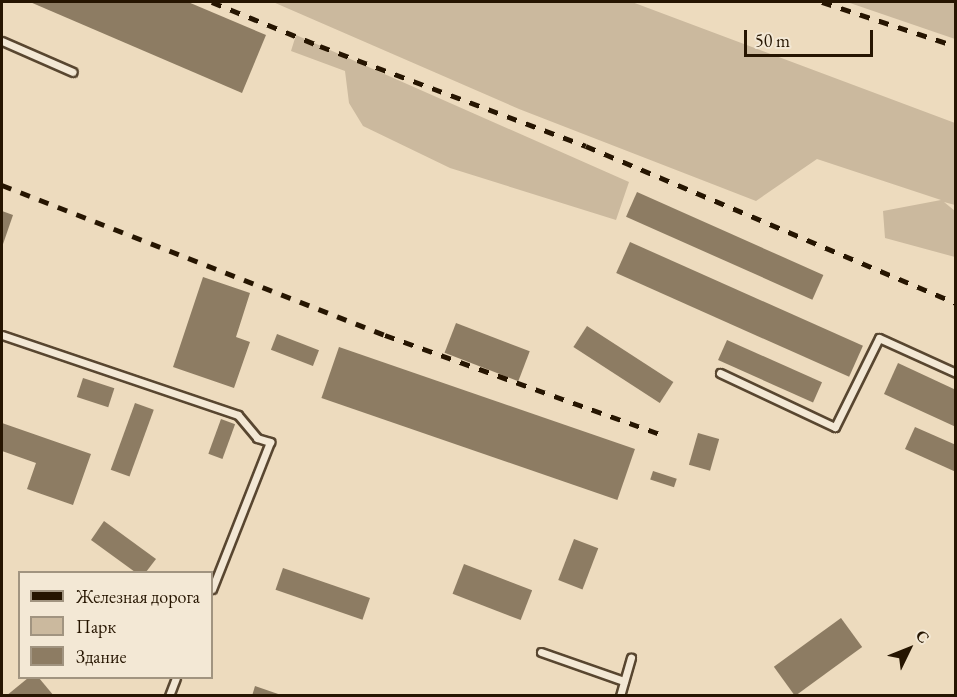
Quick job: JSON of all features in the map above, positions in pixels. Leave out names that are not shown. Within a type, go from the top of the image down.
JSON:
[{"type":"lane","points":[[2,41],[73,72]]},
{"type":"lane","points":[[2,335],[238,415],[257,438],[270,442],[213,586]]},
{"type":"lane","points":[[720,374],[835,427],[879,338],[956,373]]},
{"type":"lane","points":[[541,652],[624,681]]},
{"type":"lane","points":[[620,696],[632,658]]},
{"type":"lane","points":[[169,696],[176,679]]},
{"type":"green space","points":[[273,2],[632,2],[955,123],[955,205],[944,202],[955,211],[955,257],[885,238],[883,211],[941,200],[817,159],[756,201],[519,109]]},
{"type":"green space","points":[[847,2],[955,2],[955,39]]},
{"type":"green space","points":[[296,35],[629,182],[616,220],[450,168],[363,126],[349,103],[345,71],[291,51]]},
{"type":"building","points":[[30,2],[188,2],[266,35],[242,93]]},
{"type":"building","points":[[637,192],[823,275],[812,300],[626,217]]},
{"type":"building","points":[[2,211],[13,215],[2,247]]},
{"type":"building","points":[[630,242],[863,346],[849,377],[616,273]]},
{"type":"building","points":[[203,277],[250,293],[236,337],[250,342],[234,388],[173,367]]},
{"type":"building","points":[[456,323],[530,351],[518,381],[445,353]]},
{"type":"building","points":[[587,326],[673,382],[660,403],[573,347]]},
{"type":"building","points":[[277,334],[319,350],[313,366],[271,350]]},
{"type":"building","points":[[727,340],[822,382],[813,402],[718,360]]},
{"type":"building","points":[[339,347],[635,449],[617,500],[321,398]]},
{"type":"building","points":[[898,363],[956,390],[956,427],[884,394]]},
{"type":"building","points":[[83,378],[114,388],[108,407],[77,397]]},
{"type":"building","points":[[135,403],[154,410],[130,477],[111,470]]},
{"type":"building","points":[[221,419],[235,424],[222,459],[208,454]]},
{"type":"building","points":[[2,423],[91,454],[73,505],[27,489],[36,463],[2,451]]},
{"type":"building","points":[[915,427],[956,445],[956,472],[905,449]]},
{"type":"building","points":[[698,433],[719,439],[710,471],[689,465]]},
{"type":"building","points":[[653,471],[677,479],[674,487],[650,480]]},
{"type":"building","points":[[104,521],[156,559],[147,571],[134,571],[91,540]]},
{"type":"building","points":[[574,539],[598,548],[583,589],[558,580]]},
{"type":"building","points":[[464,564],[532,590],[521,620],[453,594]]},
{"type":"building","points":[[283,568],[370,598],[362,620],[276,590]]},
{"type":"building","points":[[841,618],[862,647],[795,696],[774,667]]},
{"type":"building","points":[[27,679],[40,679],[54,696],[6,696]]},
{"type":"building","points":[[255,686],[281,695],[281,696],[252,696]]},
{"type":"railway","points":[[212,2],[320,46],[586,146],[956,303]]},
{"type":"railway","points":[[822,2],[956,46]]},
{"type":"railway","points":[[2,185],[385,335],[666,436]]}]
